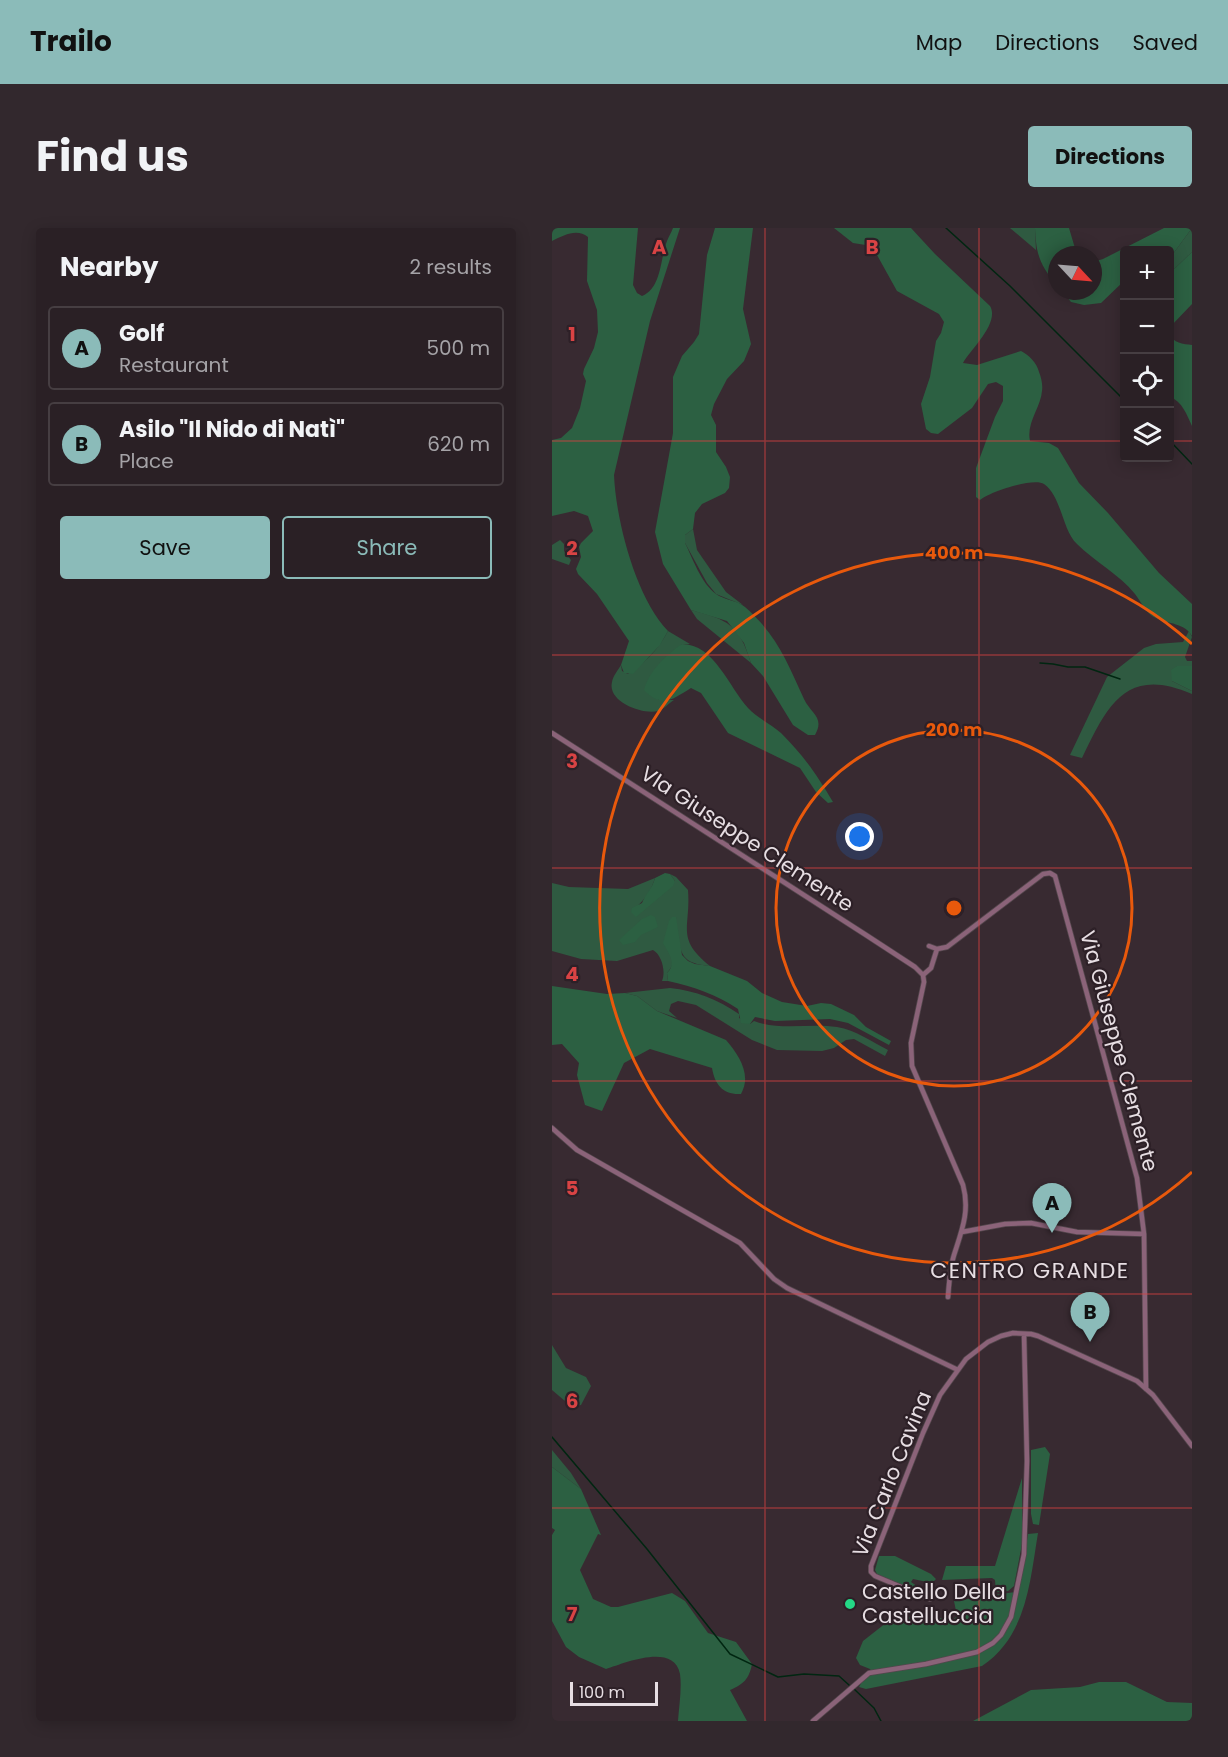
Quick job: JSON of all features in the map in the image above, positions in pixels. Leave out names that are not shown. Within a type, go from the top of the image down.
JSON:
[{"type":"street","name":"VIa Giuseppe Clemente","points":[[552,733],[866,935],[915,967],[923,975]]},
{"type":"street","name":"Via Giuseppe Clemente","points":[[936,949],[946,947],[1043,874],[1048,872],[1054,875],[1137,1178],[1143,1234],[1146,1389]]},
{"type":"street","points":[[929,946],[936,949],[932,968],[923,975],[924,982],[911,1043],[911,1060],[963,1185],[966,1208],[962,1232],[954,1256],[948,1297]]},
{"type":"street","points":[[552,1128],[577,1150],[740,1244],[774,1279],[787,1288],[958,1370]]},
{"type":"street","points":[[962,1232],[1005,1224],[1031,1223],[1077,1232],[1143,1234]]},
{"type":"street","points":[[813,1721],[869,1672],[926,1664],[977,1652],[993,1643],[1001,1635],[1011,1617],[1024,1554],[1027,1461],[1024,1334],[1038,1336],[1137,1382],[1146,1389],[1192,1446]]},
{"type":"street","name":"Via Carlo Cavina","points":[[930,1599],[874,1576],[870,1568],[932,1411],[958,1370],[966,1359],[988,1342],[1001,1336],[1024,1334]]},
{"type":"green space","points":[[552,228],[638,228],[633,285],[637,293],[642,296],[649,292],[657,280],[667,241],[673,228],[680,228],[650,321],[614,475],[619,514],[637,579],[646,599],[668,631],[660,645],[633,674],[624,673],[621,665],[629,641],[597,594],[576,569],[581,557],[579,547],[593,531],[588,516],[574,511],[552,516],[552,440],[561,438],[572,428],[580,408],[586,381],[583,374],[584,369],[594,348],[598,332],[597,310],[587,281],[588,237],[575,233],[552,241]]},
{"type":"green space","points":[[715,228],[753,228],[743,309],[751,344],[744,361],[727,379],[711,415],[716,425],[716,452],[730,477],[729,488],[725,493],[702,504],[695,513],[693,529],[685,535],[685,543],[706,584],[719,596],[745,607],[773,639],[804,699],[818,720],[815,735],[808,735],[793,725],[763,676],[751,663],[744,643],[727,621],[691,610],[663,564],[655,532],[673,433],[673,377],[682,356],[699,334],[707,255]]},
{"type":"green space","points":[[834,228],[911,228],[990,306],[992,313],[988,328],[963,363],[977,365],[1021,351],[1032,360],[1038,369],[1042,388],[1030,428],[1030,441],[1049,443],[1058,448],[1079,483],[1159,573],[1192,604],[1192,636],[1181,626],[1149,614],[1129,587],[1077,544],[1068,531],[1055,497],[1044,484],[1031,482],[1002,490],[980,500],[976,497],[976,468],[1003,401],[1003,386],[996,382],[988,384],[972,408],[938,434],[926,429],[921,404],[930,377],[936,341],[944,322],[939,314],[897,291],[872,246],[853,243]]},
{"type":"green space","points":[[1010,228],[1035,228],[1036,250]]},
{"type":"green space","points":[[1035,228],[1069,228],[1074,246],[1048,246],[1048,273],[1036,245]]},
{"type":"green space","points":[[1164,228],[1192,228],[1174,253],[1174,246],[1129,246]]},
{"type":"green space","points":[[1192,228],[1192,252],[1174,269],[1174,253]]},
{"type":"green space","points":[[1120,250],[1120,285],[1101,303],[1084,305],[1071,302],[1069,300],[1102,300],[1103,259]]},
{"type":"green space","points":[[1192,252],[1192,304],[1174,323],[1174,300],[1174,269]]},
{"type":"green space","points":[[1174,339],[1192,345],[1192,426],[1181,405],[1174,399]]},
{"type":"green space","points":[[693,529],[697,550],[726,592],[743,605],[716,594],[707,583],[685,543],[685,535]]},
{"type":"green space","points":[[560,540],[571,560],[569,565],[552,559],[552,545]]},
{"type":"green space","points":[[691,610],[714,617],[730,626],[742,640],[751,663],[697,619]]},
{"type":"green space","points":[[668,631],[690,644],[682,644],[658,700],[674,700],[662,709],[652,712],[628,706],[615,696],[612,689],[614,675],[621,665],[622,671],[628,674],[640,665],[651,656]]},
{"type":"green space","points":[[1189,631],[1192,637],[1185,657],[1187,661],[1192,661],[1192,666],[1177,666],[1172,681],[1192,691],[1192,694],[1169,686],[1150,684],[1135,688],[1110,707],[1082,758],[1070,755],[1107,677],[1144,648],[1156,644],[1183,642]]},
{"type":"green space","points":[[682,644],[703,651],[712,659],[748,708],[781,733],[797,750],[816,774],[833,802],[828,803],[816,792],[800,768],[728,733],[701,693],[691,688],[662,701],[650,696],[644,690],[659,664]]},
{"type":"green space","points":[[1177,666],[1192,666],[1192,691],[1172,681],[1171,670]]},
{"type":"green space","points":[[665,873],[670,874],[675,881],[673,886],[636,917],[631,912],[632,908],[642,903],[655,878]]},
{"type":"green space","points":[[670,874],[688,890],[688,940],[692,948],[710,966],[687,960],[680,947],[667,973],[668,981],[662,981],[664,973],[662,964],[659,956],[653,950],[617,961],[581,959],[552,951],[552,883],[569,887],[628,889],[655,878],[646,897],[631,912],[675,881]]},
{"type":"green space","points":[[651,915],[655,917],[658,927],[641,935],[635,942],[623,945],[619,940],[642,919]]},
{"type":"green space","points":[[672,917],[676,917],[682,955],[688,961],[710,966],[747,981],[762,993],[782,1002],[807,1006],[821,1003],[831,1004],[854,1015],[866,1027],[891,1041],[889,1045],[848,1023],[830,1019],[775,1021],[755,1017],[750,1024],[741,1023],[738,1009],[730,1004],[704,992],[668,981],[667,973],[672,962],[663,943]]},
{"type":"green space","points":[[552,986],[637,996],[657,1011],[726,1040],[735,1052],[745,1073],[741,1094],[729,1093],[721,1088],[712,1068],[650,1049],[624,1063],[602,1111],[585,1105],[577,1075],[579,1063],[562,1044],[552,1045]]},
{"type":"green space","points":[[670,988],[689,991],[723,1004],[750,1024],[754,1021],[774,1026],[837,1027],[857,1033],[888,1050],[885,1056],[854,1039],[846,1040],[834,1048],[822,1051],[777,1050],[752,1040],[696,1005],[678,1001],[671,1004],[669,1011],[677,1018],[657,1011],[637,996],[625,993]]},
{"type":"green space","points":[[552,1345],[566,1368],[586,1377],[591,1386],[581,1405],[572,1407],[552,1390]]},
{"type":"green space","points":[[1045,1447],[1050,1454],[1039,1525],[1033,1524],[1031,1514],[1031,1450]]},
{"type":"green space","points":[[552,1450],[571,1473],[581,1489],[552,1467]]},
{"type":"green space","points":[[552,1467],[581,1489],[601,1535],[598,1534],[580,1570],[593,1599],[611,1607],[618,1607],[672,1593],[685,1601],[708,1633],[736,1642],[752,1664],[745,1680],[730,1690],[747,1721],[678,1721],[680,1674],[676,1664],[668,1659],[648,1657],[606,1669],[579,1657],[566,1647],[552,1621],[552,1535],[555,1530],[552,1528]]},
{"type":"green space","points":[[1022,1478],[1022,1544],[1014,1586],[1008,1591],[996,1592],[995,1580],[992,1578],[942,1580],[946,1566],[995,1566]]},
{"type":"green space","points":[[1038,1533],[1024,1606],[1009,1639],[997,1654],[982,1666],[866,1689],[859,1687],[864,1678],[872,1672],[860,1665],[856,1658],[863,1641],[891,1619],[903,1615],[926,1621],[935,1617],[952,1621],[957,1616],[954,1601],[1015,1592],[1020,1583],[1028,1534]]},
{"type":"green space","points":[[879,1556],[895,1556],[931,1574],[936,1579],[932,1583],[913,1579],[911,1582],[924,1591],[919,1592],[877,1574],[875,1570]]},
{"type":"green space","points":[[1099,1682],[1126,1682],[1167,1702],[1192,1703],[1192,1721],[973,1721],[1031,1690],[1080,1687]]},
{"type":"waterway","points":[[946,228],[1010,286],[1120,396]]},
{"type":"waterway","points":[[1174,445],[1192,464]]},
{"type":"waterway","points":[[1040,663],[1085,667],[1120,679]]},
{"type":"waterway","points":[[552,1437],[647,1549],[730,1654],[778,1677],[804,1674],[839,1676],[849,1685]]},
{"type":"waterway","points":[[853,1688],[874,1708],[881,1721]]},
{"type":"place","name":"Golf","points":[[1052,1233]]},
{"type":"place","name":"Asilo \"Il Nido di Natì\"","points":[[1090,1342]]},
{"type":"place","name":"Castello Della Castelluccia","points":[[850,1604]]},
{"type":"district","name":"CENTRO GRANDE","points":[[1030,1270]]}]
